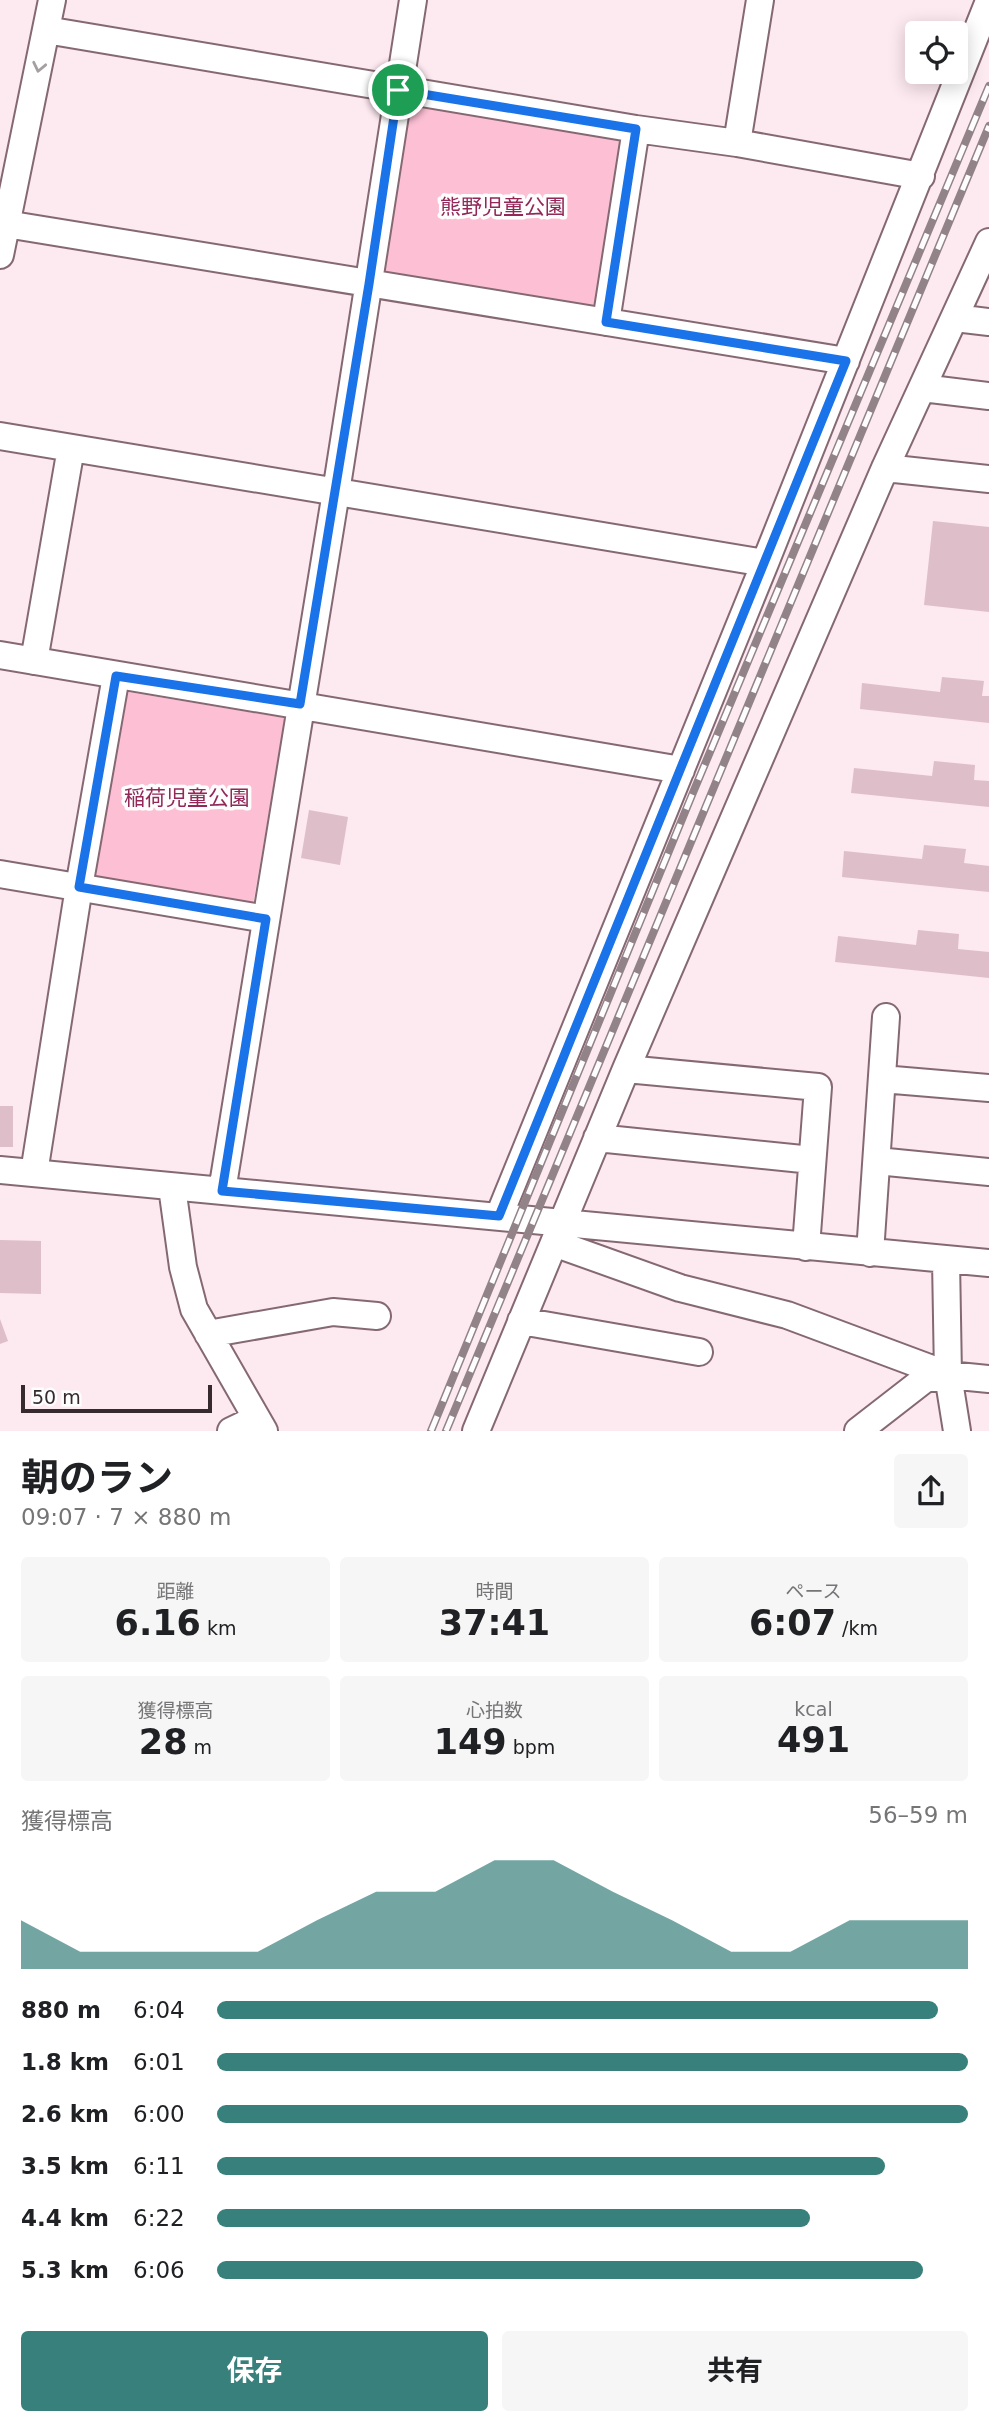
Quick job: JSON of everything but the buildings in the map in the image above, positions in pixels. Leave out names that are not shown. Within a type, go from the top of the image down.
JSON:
[{"type":"street","points":[[0,255],[52,0]]},
{"type":"street","points":[[222,1191],[369,284],[412,0]]},
{"type":"street","points":[[737,143],[760,0]]},
{"type":"street","points":[[499,1216],[921,176],[984,2]]},
{"type":"street","points":[[46,30],[636,129],[737,143],[921,176]]},
{"type":"street","points":[[606,322],[636,129]]},
{"type":"street","points":[[6,224],[846,361]]},
{"type":"street","points":[[476,1431],[626,1069],[885,468],[988,245]]},
{"type":"street","points":[[955,318],[989,322]]},
{"type":"street","points":[[922,387],[989,396]]},
{"type":"street","points":[[0,436],[765,563]]},
{"type":"street","points":[[34,661],[71,448]]},
{"type":"street","points":[[885,468],[989,479]]},
{"type":"street","points":[[0,655],[681,771]]},
{"type":"street","points":[[34,1173],[79,887],[116,676]]},
{"type":"street","points":[[0,873],[266,919]]},
{"type":"street","points":[[870,1253],[886,1017]]},
{"type":"street","points":[[626,1069],[818,1087],[806,1247]]},
{"type":"street","points":[[882,1079],[989,1088]]},
{"type":"street","points":[[597,1138],[812,1160]]},
{"type":"street","points":[[877,1161],[989,1172]]},
{"type":"street","points":[[0,1170],[499,1216],[558,1232],[680,1288],[787,1315],[948,1375],[989,1379]]},
{"type":"street","points":[[172,1187],[183,1267],[194,1309],[260,1425],[231,1431]]},
{"type":"street","points":[[558,1232],[806,1247],[989,1263]]},
{"type":"street","points":[[946,1260],[948,1375],[957,1431]]},
{"type":"street","points":[[208,1335],[333,1312],[377,1316]]},
{"type":"street","points":[[521,1321],[699,1352]]},
{"type":"street","points":[[858,1431],[925,1379],[948,1375]]},
{"type":"green space","name":"熊野児童公園","points":[[416,107],[625,138],[598,308],[383,275],[405,118]]},
{"type":"green space","name":"稲荷児童公園","points":[[122,691],[285,718],[253,905],[90,878]]},
{"type":"railway","points":[[431,1431],[692,795],[989,86]]},
{"type":"railway","points":[[446,1431],[989,126]]},
{"type":"route","points":[[398,90],[636,129],[606,322],[846,361],[499,1216],[222,1191],[266,919],[79,887],[116,676],[300,704],[398,90]]}]
